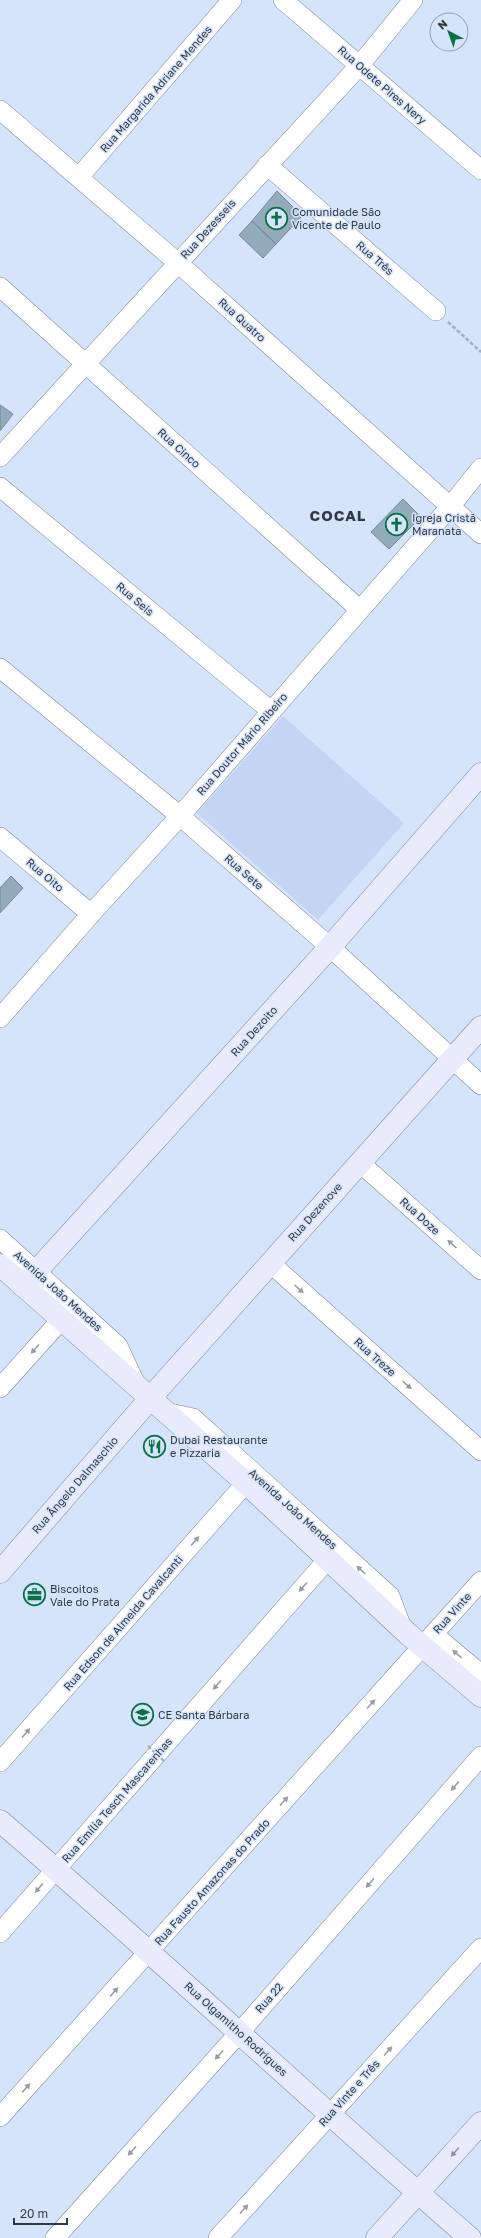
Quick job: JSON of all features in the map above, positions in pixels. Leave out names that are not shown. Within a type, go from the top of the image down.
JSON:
[{"type":"street","name":"Rua Margarida Adriane Mendes","points":[[79,177],[232,0]]},
{"type":"street","name":"Rua Odete Pires Nery","points":[[283,0],[481,170]]},
{"type":"street","name":"Rua Dezesseis","points":[[0,456],[86,365],[359,66],[413,0]]},
{"type":"street","name":"Rua Quatro","points":[[0,110],[178,263],[481,534]]},
{"type":"street","name":"Rua Três","points":[[267,165],[436,311]]},
{"type":"street","name":"Rua Cinco","points":[[0,287],[359,609]]},
{"type":"street","name":"Rua Doutor Mário Ribeiro","points":[[0,1018],[271,712],[359,609],[450,507],[481,468]]},
{"type":"street","name":"Rua Seis","points":[[0,487],[271,712]]},
{"type":"street","name":"Rua Sete","points":[[0,668],[180,816],[330,948],[481,1085]]},
{"type":"street","name":"Rua Dezoito","points":[[30,1279],[330,948],[481,774]]},
{"type":"street","name":"Rua Oito","points":[[0,837],[91,914]]},
{"type":"street","name":"Rua Dezenove","points":[[151,1399],[359,1162],[481,1027]]},
{"type":"street","name":"Rua Doze","points":[[359,1162],[481,1270]]},
{"type":"street","name":"Avenida João Mendes","points":[[0,1239],[62,1320],[246,1483],[402,1628],[428,1640],[481,1674]]},
{"type":"street","name":"Rua Treze","points":[[270,1263],[481,1451]]},
{"type":"street","name":"Avenida João Mendes","points":[[0,1265],[30,1279],[118,1346],[151,1399],[193,1418],[390,1596],[402,1628]]},
{"type":"street","points":[[0,1388],[62,1320]]},
{"type":"street","name":"Rua Ângelo Dalmaschio","points":[[0,1572],[151,1399]]},
{"type":"street","name":"Rua Edson de Almeida Cavalcanti","points":[[0,1762],[246,1483]]},
{"type":"street","name":"Rua Emília Tesch Mascarenhas","points":[[0,1933],[328,1558]]},
{"type":"street","name":"Rua Vinte","points":[[428,1640],[481,1581]]},
{"type":"street","name":"Avenida João Mendes","points":[[428,1640],[481,1696]]},
{"type":"street","name":"Rua Fausto Amazonas do Prado","points":[[0,2117],[428,1640]]},
{"type":"street","name":"Rua 22","points":[[55,2238],[239,2033],[481,1756]]},
{"type":"street","name":"Rua Olgamitho Rodrigues","points":[[0,1821],[150,1951],[417,2193],[470,2238]]},
{"type":"street","name":"Rua Vinte e Três","points":[[218,2238],[481,1948]]},
{"type":"street","points":[[377,2238],[481,2123]]},
{"type":"path","points":[[436,311],[481,352]]},
{"type":"path","points":[[148,1746],[165,1762]]},
{"type":"shaded area","points":[[283,716],[404,823],[318,920],[197,813]]},
{"type":"building","name":"Comunidade São Vicente de Paulo","points":[[277,191],[302,216],[276,244],[252,221]]},
{"type":"building","points":[[252,221],[276,244],[263,258],[239,235]]},
{"type":"building","points":[[0,405],[13,414],[0,431]]},
{"type":"building","name":"Igreja Cristã Maranata","points":[[403,499],[421,517],[389,549],[371,532]]},
{"type":"building","points":[[11,876],[23,888],[0,913],[0,888]]},
{"type":"place","name":"Comunidade São Vicente de Paulo","points":[[277,218]]},
{"type":"place","name":"Igreja Cristã Maranata","points":[[396,524]]},
{"type":"place","name":"Dubai Restaurante e Pizzaria","points":[[155,1446]]},
{"type":"place","name":"Biscoitos Vale do Prata","points":[[34,1595]]},
{"type":"place","name":"CE Santa Bárbara","points":[[143,1715]]},
{"type":"district","name":"COCAL","points":[[338,516]]}]
